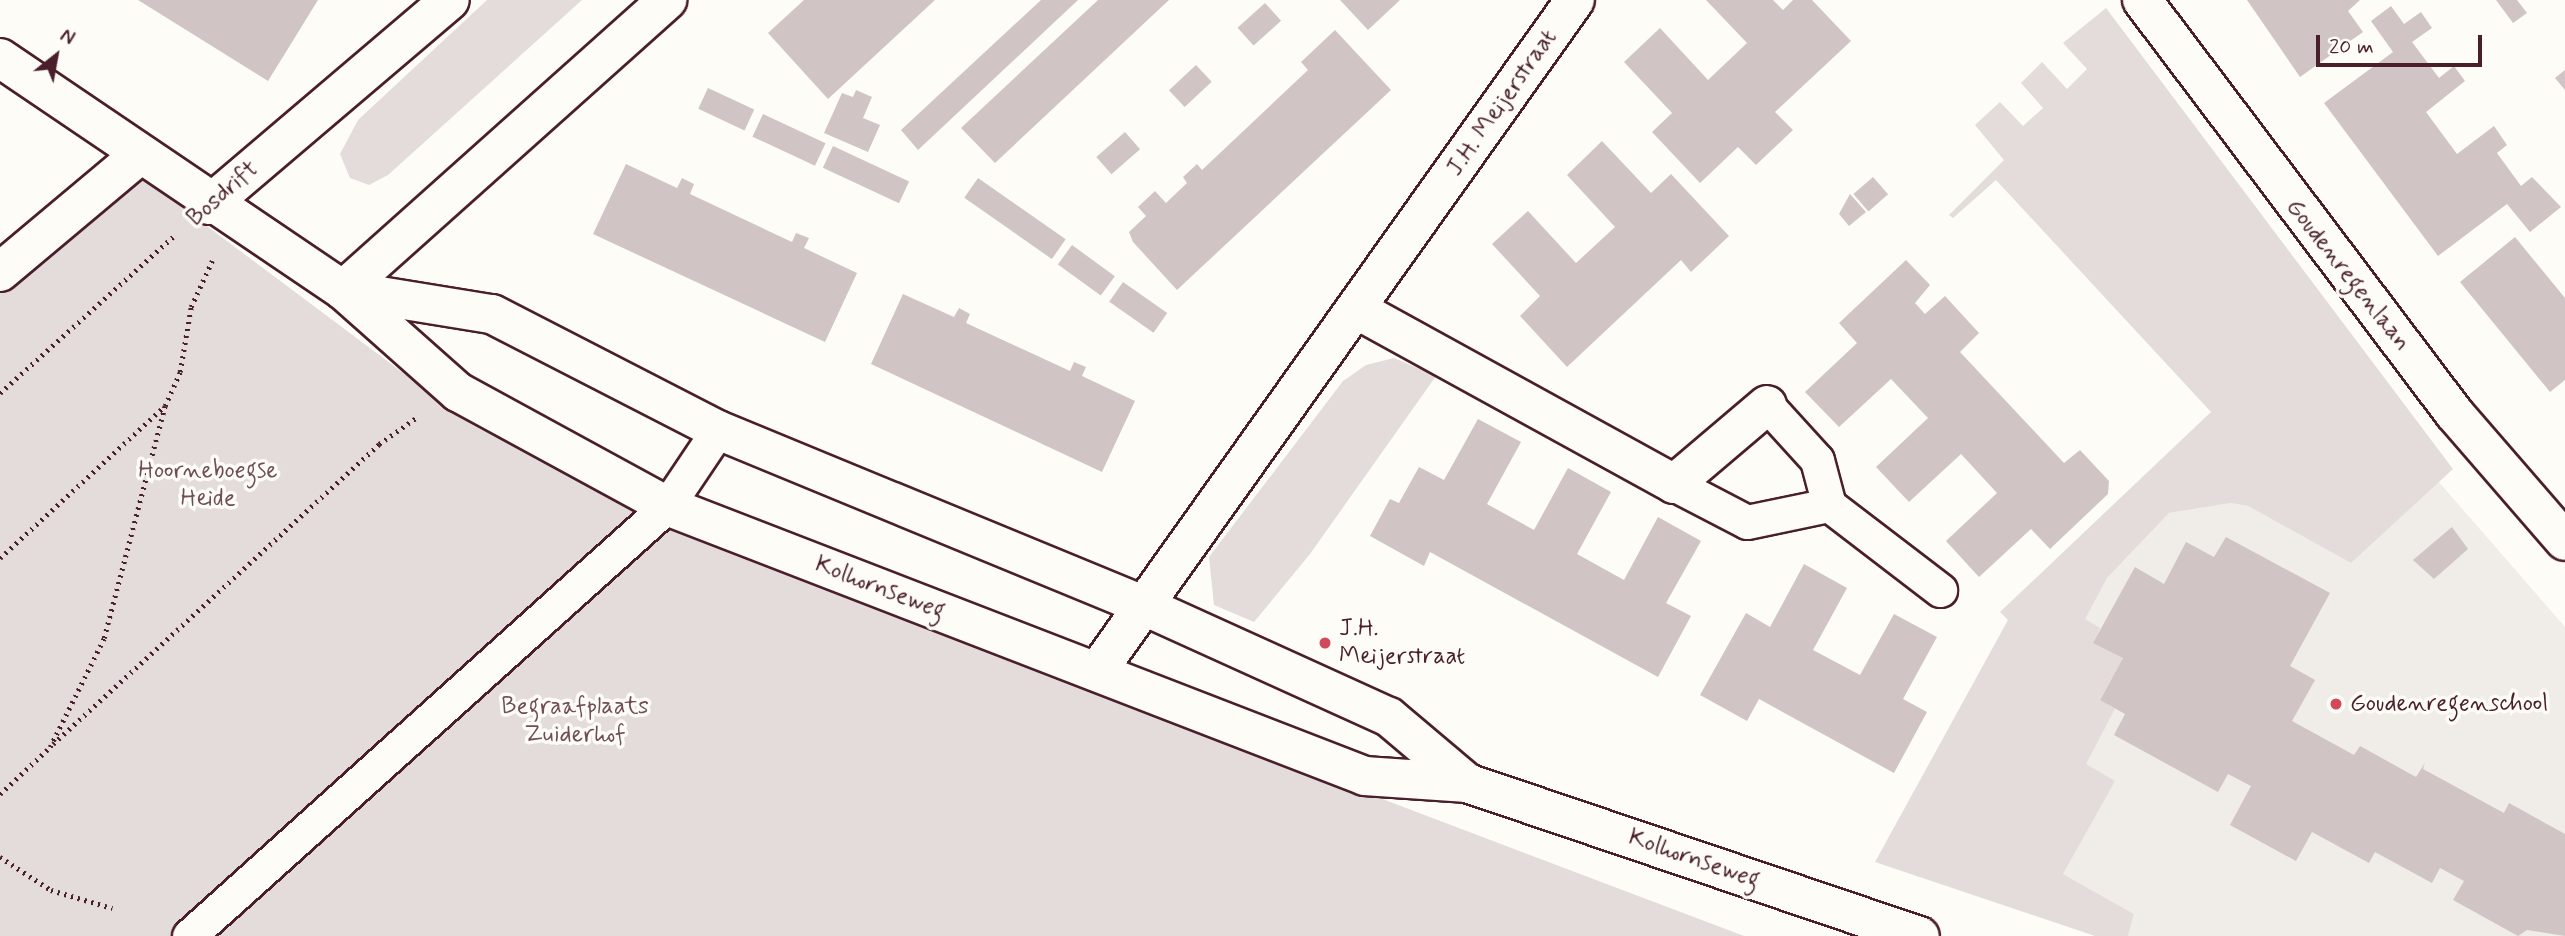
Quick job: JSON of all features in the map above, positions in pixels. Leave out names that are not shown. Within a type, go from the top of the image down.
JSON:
[{"type":"street","name":"Bosdrift","points":[[209,205],[450,0]]},
{"type":"street","points":[[343,290],[667,0]]},
{"type":"street","name":"J.H. Meijerstraat","points":[[1098,670],[1575,0]]},
{"type":"street","name":"Goudenregenlaan","points":[[2142,0],[2454,413],[2565,541]]},
{"type":"street","name":"Kolhornseweg","points":[[0,58],[209,205],[343,290],[458,389],[667,506],[1098,670],[1365,776],[1467,783],[1920,936]]},
{"type":"street","points":[[0,272],[137,156]]},
{"type":"street","name":"Kolhornseweg","points":[[343,290],[492,314],[718,430],[1142,605],[1389,717],[1467,783]]},
{"type":"street","points":[[1356,309],[1674,484],[1767,405]]},
{"type":"lane","points":[[1767,405],[1817,460],[1829,505],[1940,590]]},
{"type":"lane","points":[[189,936],[667,506],[718,430]]},
{"type":"lane","points":[[1674,484],[1747,522],[1829,505]]},
{"type":"path","name":"Bosdrift","points":[[0,393],[209,205]]},
{"type":"path","points":[[50,747],[104,638],[165,406],[180,372],[191,307],[213,259],[243,227]]},
{"type":"path","points":[[0,794],[379,444],[458,389]]},
{"type":"path","points":[[0,558],[165,406]]},
{"type":"path","points":[[0,857],[51,890],[111,908]]},
{"type":"shaded area","name":"Goudenregenschool","points":[[2438,481],[2565,627],[2565,936],[2128,936],[2134,914],[2063,874],[2114,781],[2085,764],[2115,709],[2100,700],[2084,619],[2107,578],[2169,513],[2231,503],[2248,506],[2351,563]]},
{"type":"green space","points":[[487,0],[582,0],[388,175],[369,185],[350,178],[340,154],[358,120]]},
{"type":"green space","points":[[2106,8],[2453,469],[2351,563],[2248,506],[2231,503],[2169,513],[2107,578],[2085,619],[2100,628],[2094,643],[2123,658],[2100,699],[2115,709],[2086,764],[2115,781],[2063,874],[2134,914],[2128,936],[2095,936],[1875,862],[2008,620],[2000,612],[2211,412],[1996,180],[1953,218],[1949,215],[2004,160],[1975,125],[2000,102],[2023,126],[2043,108],[2021,83],[2042,62],[2067,89],[2087,69],[2063,43]]},
{"type":"green space","name":"Begraafplaats Zuiderhof","points":[[136,173],[474,426],[699,540],[1744,936],[0,936],[0,288]]},
{"type":"green space","points":[[1394,358],[1436,376],[1310,554],[1254,622],[1214,605],[1209,557],[1343,381],[1366,365]]},
{"type":"building","points":[[138,0],[318,0],[268,81]]},
{"type":"building","points":[[804,0],[935,0],[828,99],[768,33]]},
{"type":"building","points":[[1041,0],[1078,0],[918,150],[901,130]]},
{"type":"building","points":[[1098,0],[1169,0],[995,163],[961,128]]},
{"type":"building","points":[[1340,0],[1400,0],[1368,30]]},
{"type":"building","points":[[1706,0],[1773,0],[1783,10],[1793,0],[1812,0],[1851,41],[1775,112],[1793,130],[1756,165],[1738,147],[1700,183],[1652,132],[1672,113],[1624,62],[1660,28],[1708,80],[1747,43]]},
{"type":"building","points":[[2247,0],[2360,0],[2348,11],[2363,32],[2300,77]]},
{"type":"building","points":[[2496,0],[2517,0],[2527,13],[2513,23]]},
{"type":"building","points":[[1265,3],[1281,21],[1254,46],[1238,28]]},
{"type":"building","points":[[2391,6],[2404,24],[2421,12],[2432,28],[2412,42],[2439,78],[2454,66],[2465,81],[2426,112],[2457,154],[2494,126],[2507,145],[2497,153],[2521,186],[2532,177],[2561,207],[2530,232],[2507,204],[2438,256],[2324,103],[2393,52],[2371,21]]},
{"type":"building","points":[[1335,30],[1391,90],[1177,290],[1133,242],[1129,232],[1146,216],[1138,207],[1155,191],[1166,203],[1187,183],[1183,177],[1197,164],[1202,170],[1308,70],[1301,62]]},
{"type":"building","points":[[1196,65],[1212,82],[1185,107],[1169,90]]},
{"type":"building","points":[[2565,70],[2565,90],[2555,78]]},
{"type":"building","points":[[708,88],[754,110],[745,130],[698,109]]},
{"type":"building","points":[[856,90],[872,97],[863,118],[880,125],[868,152],[824,133],[842,93],[853,97]]},
{"type":"building","points":[[763,114],[826,143],[815,166],[752,137]]},
{"type":"building","points":[[1125,132],[1140,149],[1111,174],[1096,157]]},
{"type":"building","points":[[1602,141],[1651,193],[1671,174],[1729,236],[1691,272],[1681,260],[1567,367],[1520,316],[1540,296],[1492,244],[1528,211],[1576,263],[1615,227],[1567,175]]},
{"type":"building","points":[[833,146],[909,181],[899,203],[823,168]]},
{"type":"building","points":[[626,164],[677,188],[682,178],[694,184],[690,194],[792,242],[796,233],[809,238],[804,248],[857,273],[825,342],[593,234]]},
{"type":"building","points":[[1873,177],[1888,194],[1868,211],[1853,194]]},
{"type":"building","points":[[978,178],[1066,239],[1052,259],[964,198]]},
{"type":"building","points":[[1850,194],[1866,212],[1849,226],[1839,214]]},
{"type":"building","points":[[2515,237],[2565,298],[2565,380],[2550,392],[2460,282]]},
{"type":"building","points":[[1072,245],[1115,276],[1101,296],[1058,264]]},
{"type":"building","points":[[1906,260],[1930,285],[1915,303],[1925,314],[1945,296],[1979,333],[1960,352],[2064,463],[2080,450],[2109,481],[2108,494],[2050,549],[2031,529],[1979,577],[1946,541],[1997,493],[1961,454],[1909,502],[1876,467],[1928,418],[1891,379],[1839,427],[1805,392],[1857,343],[1839,323]]},
{"type":"building","points":[[1123,282],[1167,313],[1153,333],[1109,302]]},
{"type":"building","points":[[903,294],[954,317],[959,308],[970,314],[966,323],[1070,371],[1074,362],[1086,367],[1082,376],[1135,401],[1102,472],[871,364]]},
{"type":"building","points":[[1478,419],[1521,442],[1487,504],[1534,530],[1568,468],[1611,492],[1577,554],[1624,580],[1658,517],[1701,541],[1666,603],[1691,616],[1658,677],[1430,552],[1424,566],[1370,536],[1390,499],[1399,503],[1419,467],[1444,480]]},
{"type":"building","points":[[2452,527],[2468,549],[2434,579],[2413,560]]},
{"type":"building","points":[[2226,537],[2330,593],[2290,666],[2315,680],[2292,721],[2354,755],[2360,746],[2416,777],[2425,763],[2423,769],[2504,813],[2509,803],[2565,834],[2565,936],[2527,930],[2518,936],[2453,900],[2464,881],[2440,868],[2432,883],[2375,852],[2369,863],[2312,832],[2296,861],[2230,825],[2251,786],[2228,774],[2218,792],[2114,735],[2125,714],[2100,700],[2123,658],[2093,643],[2135,567],[2164,584],[2186,542],[2214,557]]},
{"type":"building","points":[[1804,564],[1847,588],[1813,650],[1860,675],[1894,614],[1937,637],[1903,699],[1927,712],[1894,773],[1759,699],[1747,721],[1700,695],[1746,613],[1770,627]]},
{"type":"place","name":"J.H. Meijerstraat","points":[[1325,643]]},
{"type":"place","name":"Goudenregenschool","points":[[2336,704]]},
{"type":"park label","name":"Hoorneboegse Heide","points":[[208,485]]}]
